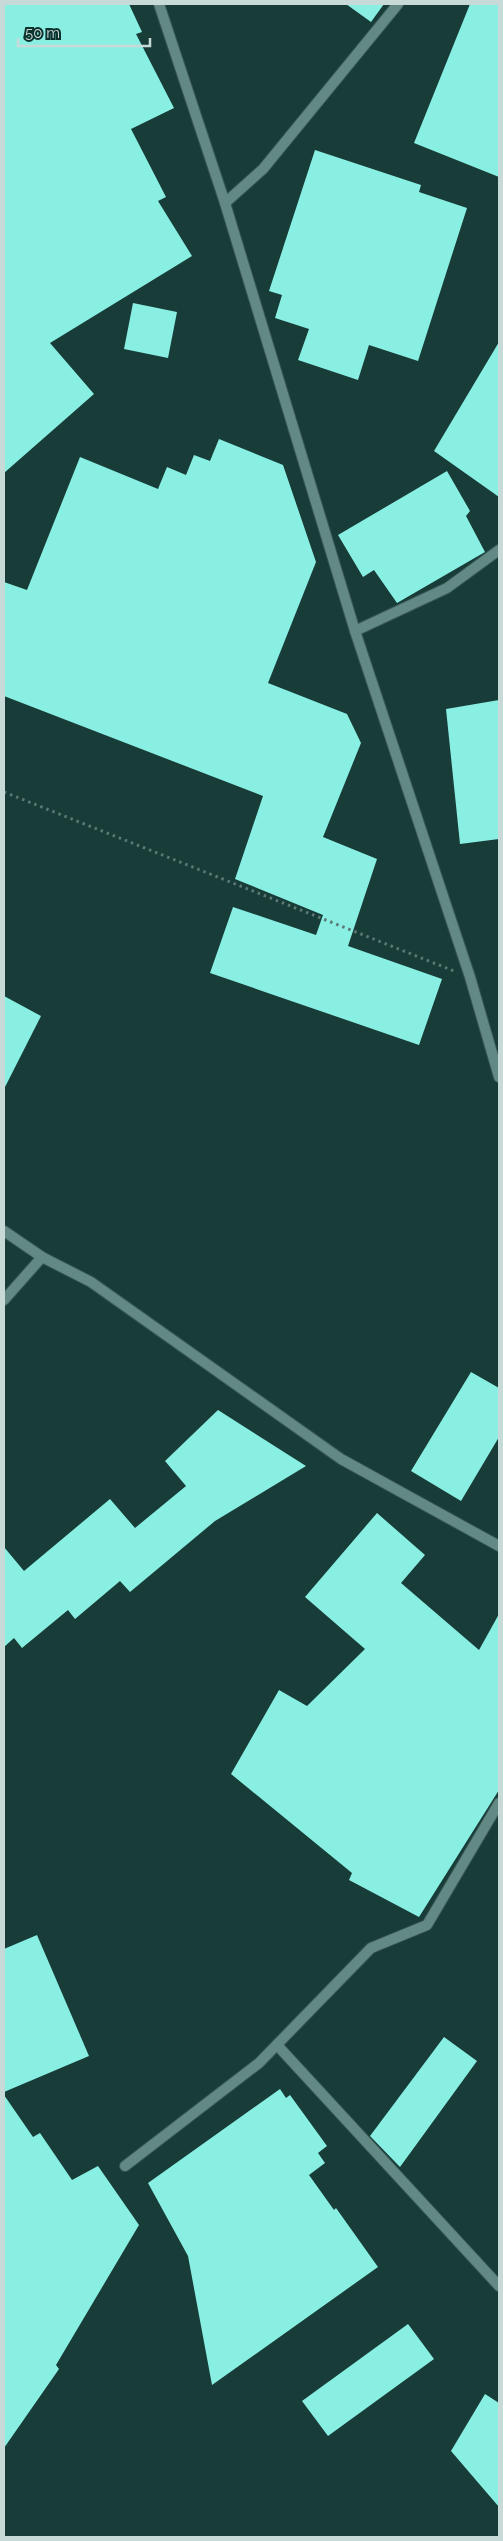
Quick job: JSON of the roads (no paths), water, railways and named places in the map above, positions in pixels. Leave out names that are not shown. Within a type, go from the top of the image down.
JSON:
[{"type":"street","points":[[159,4],[225,203],[355,631],[470,978],[499,1077]]},
{"type":"street","points":[[225,203],[263,168],[398,4]]},
{"type":"street","points":[[355,631],[447,588],[499,550]]},
{"type":"street","points":[[4,1231],[42,1257],[92,1282],[341,1459],[499,1546]]},
{"type":"street","points":[[4,1300],[42,1257]]},
{"type":"street","points":[[125,2166],[260,2063],[371,1948],[427,1925],[499,1803]]},
{"type":"street","points":[[277,2045],[499,2286]]}]
